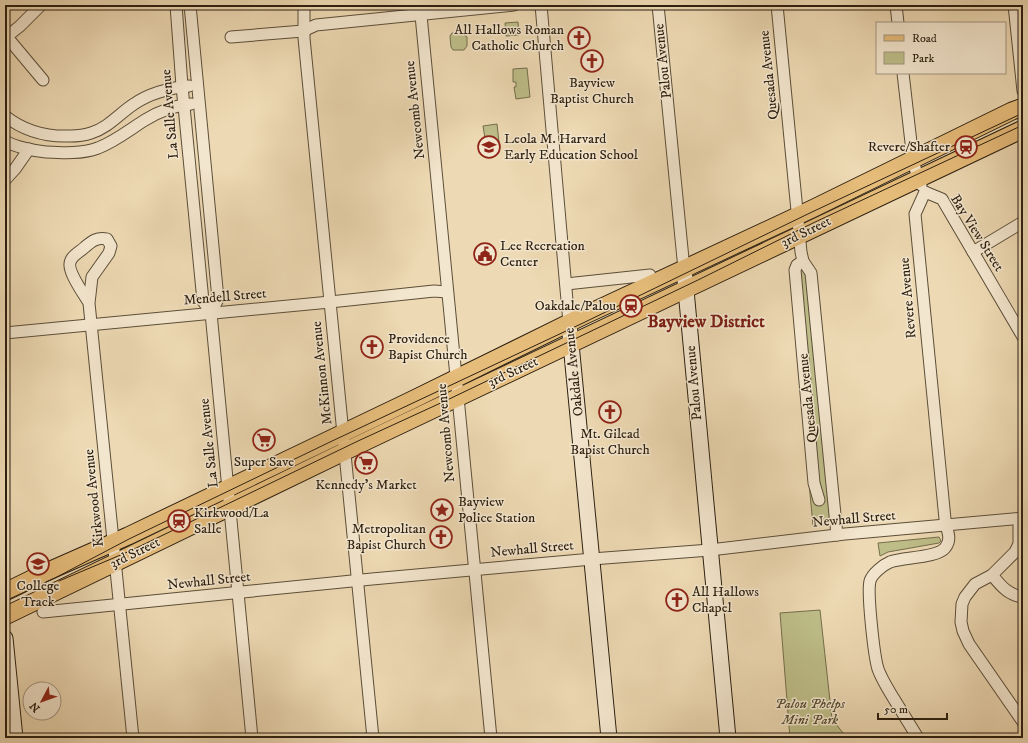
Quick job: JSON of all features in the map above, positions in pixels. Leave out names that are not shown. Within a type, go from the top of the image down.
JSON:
[{"type":"main road","name":"3rd Street","points":[[5,592],[343,434],[569,323],[1023,107]]},
{"type":"main road","name":"3rd Street","points":[[12,613],[230,506],[800,235],[922,186],[1023,129]]},
{"type":"main road","points":[[12,613],[43,612]]},
{"type":"street","points":[[41,5],[20,26],[6,37],[43,80]]},
{"type":"street","name":"La Salle Avenue","points":[[176,5],[182,86],[203,301],[211,313],[252,738]]},
{"type":"street","name":"La Salle Avenue","points":[[190,5],[218,299],[211,313]]},
{"type":"street","name":"McKinnon Avenue","points":[[304,5],[303,31],[373,738]]},
{"type":"street","points":[[232,37],[303,31],[316,25],[420,10],[514,5]]},
{"type":"street","name":"Oakdale Avenue","points":[[541,5],[569,323],[609,738]]},
{"type":"street","name":"Palou Avenue","points":[[658,5],[728,738]]},
{"type":"street","name":"Quesada Avenue","points":[[777,5],[797,215],[803,261],[811,270],[837,535]]},
{"type":"street","points":[[896,5],[898,22]]},
{"type":"street","points":[[1014,5],[1023,91]]},
{"type":"street","name":"Newcomb Avenue","points":[[420,10],[491,738]]},
{"type":"street","points":[[903,74],[913,160],[922,186]]},
{"type":"street","points":[[5,116],[16,124],[42,135],[59,137],[91,133],[105,126],[134,104],[149,96],[182,86],[197,84]]},
{"type":"street","points":[[6,143],[29,149],[78,153],[96,149],[114,141],[145,119],[158,113],[184,105],[199,103]]},
{"type":"street","points":[[5,180],[29,149]]},
{"type":"street","name":"Bay View Street","points":[[922,186],[942,200],[1023,337]]},
{"type":"street","name":"Revere Avenue","points":[[918,738],[878,669],[869,595],[870,580],[878,570],[889,562],[934,554],[944,549],[950,541],[946,526],[915,214],[922,186]]},
{"type":"street","points":[[973,252],[1023,222]]},
{"type":"street","name":"Kirkwood Avenue","points":[[89,302],[71,272],[69,265],[71,260],[93,240],[100,238],[107,239],[111,246],[109,253],[92,277],[89,302],[133,738]]},
{"type":"street","name":"Quesada Avenue","points":[[803,261],[797,265],[795,270],[814,483],[819,500]]},
{"type":"street","points":[[566,284],[650,275]]},
{"type":"street","name":"Mendell Street","points":[[5,333],[434,291],[447,292]]},
{"type":"street","points":[[1021,519],[1019,544],[1015,552],[992,575],[975,584],[965,597],[961,614],[962,626],[969,644],[1023,722]]},
{"type":"street","name":"Newhall Street","points":[[43,612],[592,559],[710,550],[837,535],[1021,519]]},
{"type":"street","points":[[992,575],[1005,590],[1023,597]]},
{"type":"street","points":[[5,638],[15,738]]},
{"type":"green space","points":[[518,22],[519,35],[506,36],[505,23]]},
{"type":"green space","points":[[460,32],[467,37],[467,46],[464,50],[453,50],[451,47],[450,36],[452,33]]},
{"type":"green space","points":[[527,68],[530,97],[516,99],[514,87],[516,87],[516,82],[513,82],[513,69]]},
{"type":"green space","points":[[497,124],[499,142],[486,144],[483,126]]},
{"type":"green space","points":[[801,268],[806,269],[831,524],[813,526],[809,483]]},
{"type":"green space","points":[[939,537],[941,541],[939,543],[888,552],[880,556],[878,543]]},
{"type":"green space","name":"Palou Phelps Mini Park","points":[[820,610],[832,719],[847,738],[790,738],[780,613]]},
{"type":"tram line","points":[[5,601],[55,578],[129,539],[330,442],[1023,113]]},
{"type":"tram line","points":[[59,581],[130,551],[698,280],[813,223],[1023,125]]},
{"type":"place","name":"All Hallows Roman Catholic Church","points":[[579,38]]},
{"type":"place","name":"Bayview Baptist Church","points":[[592,61]]},
{"type":"place","name":"Leola M. Harvard Early Education School","points":[[489,147]]},
{"type":"place","name":"Revere/Shafter","points":[[966,147]]},
{"type":"place","name":"Lee Recreation Center","points":[[485,254]]},
{"type":"place","name":"Oakdale/Palou","points":[[631,306]]},
{"type":"place","name":"Providence Bapist Church","points":[[372,347]]},
{"type":"place","name":"Mt. Gilead Bapist Church","points":[[610,412]]},
{"type":"place","name":"Super Save","points":[[264,440]]},
{"type":"place","name":"Kennedy's Market","points":[[366,463]]},
{"type":"place","name":"Bayview Police Station","points":[[442,510]]},
{"type":"place","name":"Kirkwood/La Salle","points":[[179,521]]},
{"type":"place","name":"Metropolitan Bapist Church","points":[[441,537]]},
{"type":"place","name":"College Track","points":[[38,564]]},
{"type":"place","name":"All Hallows Chapel","points":[[677,600]]},
{"type":"district","name":"Bayview District","points":[[706,322]]}]
